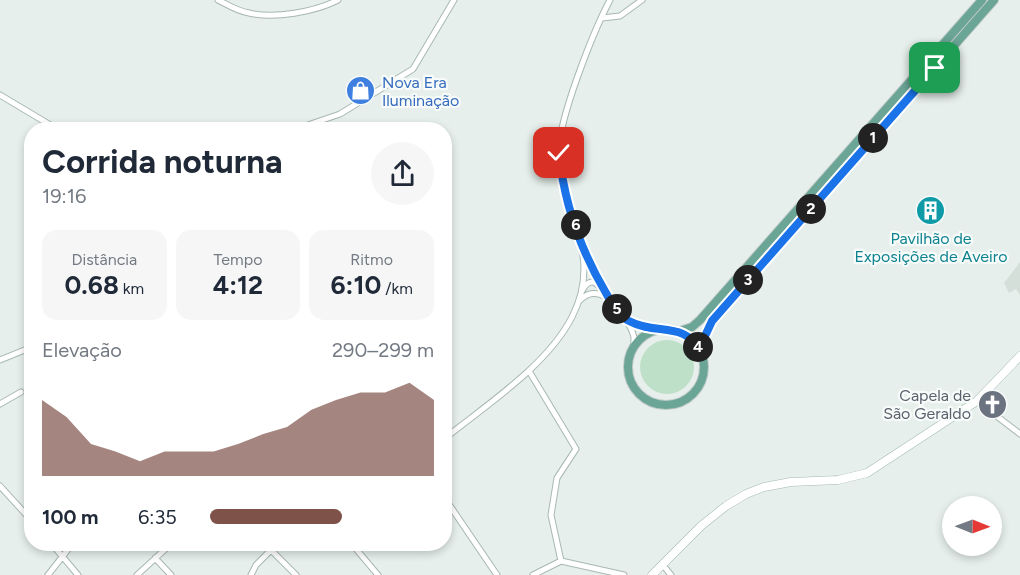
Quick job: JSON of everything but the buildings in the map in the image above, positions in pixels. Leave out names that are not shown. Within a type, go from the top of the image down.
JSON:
[{"type":"main road","points":[[680,331],[692,327],[700,320],[982,0]]},
{"type":"main road","points":[[702,352],[689,336],[680,331],[659,329],[641,339],[633,348],[628,370],[631,381],[637,392],[656,404],[679,403],[696,391],[704,372],[702,352],[705,336],[712,321],[994,0]]},
{"type":"street","points":[[218,0],[235,9],[264,15],[307,11],[338,0]]},
{"type":"street","points":[[317,122],[340,114],[413,69],[454,0]]},
{"type":"street","points":[[610,0],[582,66],[564,122],[559,153],[563,181],[584,254],[609,299],[633,332],[633,348]]},
{"type":"street","points":[[602,18],[620,16],[642,0]]},
{"type":"street","points":[[0,95],[45,122]]},
{"type":"street","points":[[579,301],[584,254]]},
{"type":"street","points":[[452,433],[529,371],[561,335],[584,288],[592,282],[605,292]]},
{"type":"street","points":[[579,301],[586,294],[595,293],[609,299]]},
{"type":"street","points":[[626,320],[639,326],[659,329]]},
{"type":"street","points":[[0,360],[24,350]]},
{"type":"street","points":[[652,575],[701,526],[726,506],[746,494],[764,487],[791,482],[838,480],[867,473],[977,401],[1020,356]]},
{"type":"street","points":[[529,371],[576,449],[557,478],[551,514],[561,561]]},
{"type":"street","points":[[0,404],[21,392]]},
{"type":"street","points":[[977,401],[1020,434]]},
{"type":"street","points":[[0,486],[24,512]]},
{"type":"street","points":[[452,509],[497,575]]},
{"type":"street","points":[[58,551],[78,575]]},
{"type":"street","points":[[48,575],[66,551]]},
{"type":"street","points":[[137,575],[162,551]]},
{"type":"street","points":[[251,575],[256,565],[270,551]]},
{"type":"street","points":[[272,551],[296,575]]},
{"type":"street","points":[[358,551],[378,575]]},
{"type":"street","points":[[155,558],[171,575]]},
{"type":"street","points":[[533,575],[561,561],[624,575]]},
{"type":"street","points":[[662,564],[671,575]]},
{"type":"shaded area","points":[[1020,262],[1020,295],[1016,289],[1009,293],[1004,283]]},
{"type":"green space","points":[[667,340],[677,342],[686,348],[692,357],[694,367],[692,377],[686,386],[677,392],[667,394],[657,392],[648,386],[642,377],[640,367],[642,357],[648,348],[657,342]]},
{"type":"place","name":"Nova Era Iluminação","points":[[361,91]]},
{"type":"place","name":"Pavilhão de Exposições de Aveiro","points":[[931,210]]},
{"type":"place","name":"Capela de São Geraldo","points":[[992,404]]},
{"type":"route","points":[[559,153],[563,181],[584,254],[609,299],[626,320],[639,326],[680,331],[689,336],[702,352],[705,336],[712,321],[935,68]]}]
